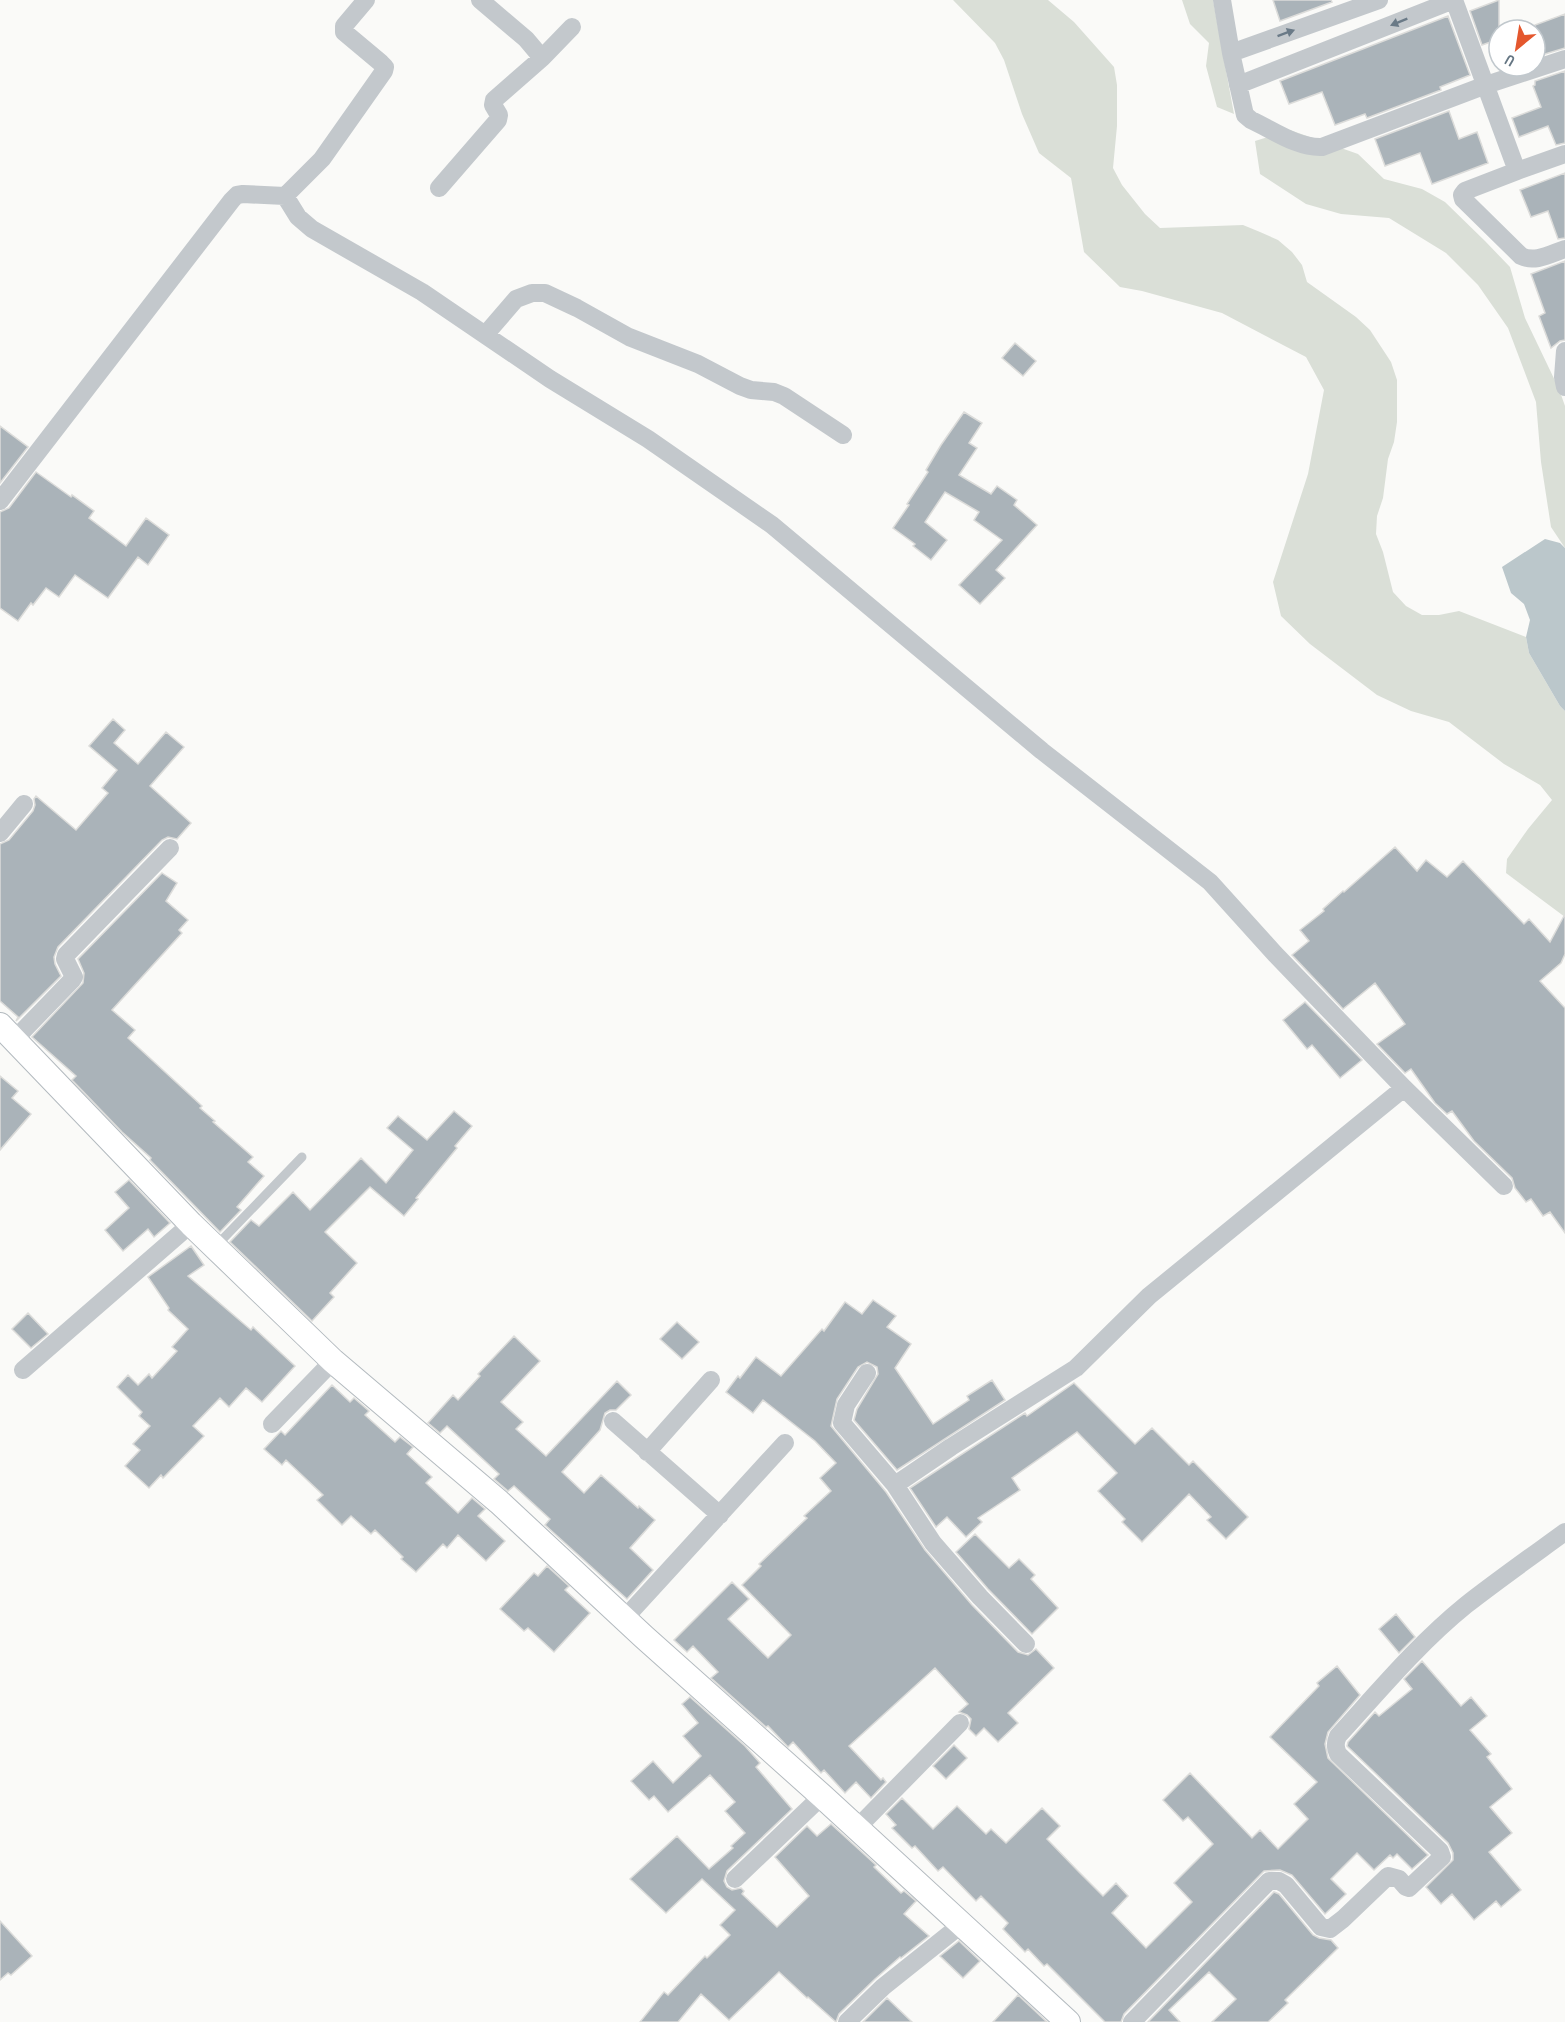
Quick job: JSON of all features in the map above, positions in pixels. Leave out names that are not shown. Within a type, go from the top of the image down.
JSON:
[{"type":"street","points":[[0,501],[232,200],[237,195],[243,194],[285,196],[322,159],[385,67],[344,32],[347,23],[366,0]]},
{"type":"street","points":[[480,0],[526,39],[542,58]]},
{"type":"street","points":[[1222,0],[1245,114],[1302,145],[1312,147],[1322,147],[1486,85],[1565,59]]},
{"type":"street","points":[[1231,53],[1379,0]]},
{"type":"street","points":[[1238,85],[1454,0],[1517,171]]},
{"type":"street","points":[[439,188],[498,120],[499,115],[493,105],[494,100],[542,58],[572,27]]},
{"type":"street","points":[[1565,154],[1465,191],[1462,195],[1463,199],[1521,256],[1529,260],[1565,249]]},
{"type":"street","points":[[285,196],[298,217],[312,229],[422,292],[550,379],[648,439],[772,525],[1042,751],[1210,882],[1275,954],[1404,1088],[1504,1186]]},
{"type":"street","points":[[485,335],[516,298],[532,293],[545,293],[578,308],[629,337],[698,364],[740,386],[784,396],[843,435]]},
{"type":"street","points":[[1564,380],[1565,351]]},
{"type":"street","points":[[0,833],[24,804]]},
{"type":"street","points":[[170,848],[66,955],[65,959],[74,972],[72,980],[7,1033],[191,1224],[333,1361],[499,1502],[624,1619],[822,1796],[1068,2022]]},
{"type":"street","points":[[895,1485],[1076,1368],[1149,1296],[1404,1088]]},
{"type":"street","points":[[23,1370],[191,1224]]},
{"type":"street","points":[[272,1424],[333,1361]]},
{"type":"street","points":[[867,1373],[846,1405],[842,1423],[895,1485],[933,1543],[980,1597],[1026,1644]]},
{"type":"street","points":[[647,1452],[711,1380]]},
{"type":"street","points":[[613,1421],[720,1515]]},
{"type":"street","points":[[624,1619],[785,1443]]},
{"type":"street","points":[[1132,2022],[1269,1881],[1279,1881],[1286,1885],[1299,1904],[1321,1927],[1330,1929],[1388,1876],[1399,1879],[1409,1888],[1442,1857],[1440,1851],[1338,1754],[1335,1748],[1336,1741],[1338,1736],[1389,1681],[1458,1613],[1565,1532]]},
{"type":"street","points":[[857,1828],[960,1723]]},
{"type":"street","points":[[735,1879],[822,1796]]},
{"type":"street","points":[[847,2022],[883,1987],[962,1924]]},
{"type":"lane","points":[[215,1247],[302,1157]]},
{"type":"shaded area","points":[[953,0],[1048,0],[1074,22],[1114,67],[1117,85],[1117,126],[1113,168],[1122,185],[1145,214],[1160,228],[1243,225],[1278,240],[1302,265],[1307,282],[1356,317],[1370,330],[1391,362],[1397,380],[1397,422],[1394,442],[1388,459],[1383,498],[1377,516],[1376,534],[1393,592],[1406,606],[1422,615],[1439,615],[1459,611],[1526,637],[1529,653],[1565,711],[1565,917],[1506,873],[1507,859],[1552,800],[1540,785],[1504,764],[1449,722],[1411,711],[1377,695],[1310,644],[1281,616],[1273,582],[1308,474],[1324,390],[1306,357],[1222,313],[1120,287],[1084,252],[1071,178],[1039,153],[1022,114],[1004,60],[995,43]]},
{"type":"shaded area","points":[[1182,0],[1213,0],[1234,114],[1217,107],[1206,66],[1209,43],[1190,24]]},
{"type":"shaded area","points":[[1290,130],[1358,154],[1384,179],[1422,189],[1445,202],[1510,267],[1525,318],[1565,406],[1565,548],[1551,527],[1541,462],[1536,402],[1508,328],[1478,285],[1446,253],[1389,218],[1341,214],[1306,204],[1260,174],[1255,141]]},
{"type":"shaded area","points":[[1545,539],[1560,543],[1565,548],[1565,711],[1529,653],[1526,637],[1530,620],[1524,604],[1511,593],[1502,567]]},
{"type":"building","points":[[1273,0],[1331,0],[1332,2],[1280,21]]},
{"type":"building","points":[[1499,0],[1499,18],[1487,18],[1487,43],[1482,45],[1470,11]]},
{"type":"building","points":[[1565,14],[1565,48],[1547,53],[1547,21]]},
{"type":"building","points":[[1448,16],[1470,75],[1440,87],[1441,90],[1367,118],[1365,114],[1335,125],[1322,92],[1289,104],[1280,81]]},
{"type":"building","points":[[1565,71],[1565,143],[1556,145],[1548,126],[1519,137],[1512,118],[1541,107],[1533,86],[1535,81]]},
{"type":"building","points":[[1449,111],[1459,139],[1477,132],[1488,163],[1432,184],[1420,153],[1385,166],[1375,139]]},
{"type":"building","points":[[1565,173],[1565,238],[1558,239],[1548,211],[1531,217],[1520,190]]},
{"type":"building","points":[[1565,261],[1565,340],[1551,348],[1539,316],[1545,313],[1531,274]]},
{"type":"building","points":[[1015,343],[1036,361],[1023,376],[1002,358]]},
{"type":"building","points":[[964,412],[982,423],[969,443],[977,448],[959,475],[991,494],[997,486],[1017,500],[1014,505],[1037,525],[996,570],[1005,578],[980,604],[959,585],[1002,540],[974,520],[979,512],[945,492],[925,522],[947,540],[931,560],[913,546],[915,544],[893,528],[909,505],[907,504],[928,472],[926,470],[941,445]]},
{"type":"building","points":[[0,426],[28,447],[0,483]]},
{"type":"building","points":[[36,472],[94,511],[89,518],[126,546],[146,518],[169,535],[148,565],[138,557],[108,598],[75,575],[59,597],[46,588],[18,621],[0,608],[0,512],[9,508]]},
{"type":"building","points":[[113,719],[125,730],[114,743],[138,764],[166,732],[184,747],[150,786],[191,823],[177,839],[168,837],[162,840],[58,947],[54,957],[61,976],[16,1021],[18,1017],[0,1001],[0,844],[9,840],[33,811],[36,796],[76,830],[108,793],[102,788],[117,770],[89,746]]},
{"type":"building","points":[[1395,847],[1417,871],[1426,860],[1447,877],[1463,861],[1524,924],[1529,919],[1550,942],[1565,914],[1565,954],[1561,963],[1540,981],[1565,1008],[1565,1233],[1550,1212],[1543,1216],[1531,1199],[1526,1202],[1515,1188],[1512,1178],[1474,1141],[1452,1111],[1447,1114],[1435,1103],[1411,1069],[1405,1073],[1377,1044],[1405,1024],[1375,983],[1343,1009],[1292,955],[1309,941],[1300,930]]},
{"type":"building","points":[[162,873],[177,883],[166,901],[188,920],[179,930],[182,933],[112,1010],[135,1030],[128,1038],[202,1106],[200,1108],[215,1121],[213,1122],[253,1157],[248,1162],[264,1176],[237,1207],[241,1210],[220,1232],[150,1160],[151,1158],[122,1132],[72,1080],[76,1076],[32,1037],[83,983],[84,973],[78,959]]},
{"type":"building","points":[[1305,1002],[1362,1060],[1340,1078],[1312,1045],[1307,1049],[1283,1020]]},
{"type":"building","points":[[0,1076],[18,1091],[12,1098],[31,1114],[0,1150]]},
{"type":"building","points":[[454,1111],[472,1126],[404,1216],[370,1187],[325,1232],[357,1263],[330,1293],[334,1297],[312,1321],[230,1242],[251,1220],[259,1226],[293,1192],[310,1210],[361,1158],[386,1183],[413,1150],[387,1128],[398,1116],[427,1140]]},
{"type":"building","points":[[129,1180],[170,1223],[154,1237],[148,1229],[123,1251],[105,1230],[129,1208],[115,1192]]},
{"type":"building","points":[[191,1246],[204,1265],[188,1276],[251,1330],[253,1327],[295,1366],[262,1402],[246,1388],[229,1407],[220,1398],[193,1426],[204,1436],[163,1478],[161,1475],[149,1488],[125,1466],[140,1450],[133,1444],[150,1426],[139,1416],[142,1412],[117,1387],[128,1375],[138,1385],[149,1374],[152,1378],[177,1351],[172,1347],[188,1329],[168,1310],[169,1308],[148,1277]]},
{"type":"building","points":[[873,1300],[896,1316],[887,1327],[911,1344],[895,1368],[933,1424],[969,1400],[967,1396],[992,1380],[1005,1400],[897,1470],[854,1420],[857,1409],[878,1374],[877,1367],[867,1362],[858,1367],[837,1399],[831,1426],[886,1492],[925,1550],[972,1605],[1018,1652],[1028,1655],[1036,1649],[1054,1668],[1008,1713],[1018,1723],[998,1742],[984,1728],[976,1736],[969,1729],[971,1719],[959,1712],[968,1704],[935,1668],[849,1746],[881,1780],[883,1778],[886,1782],[871,1798],[856,1782],[845,1793],[824,1770],[821,1773],[793,1742],[788,1747],[768,1726],[766,1727],[711,1678],[718,1672],[693,1646],[687,1652],[674,1640],[732,1582],[749,1599],[728,1619],[768,1658],[791,1635],[742,1585],[761,1566],[759,1564],[807,1518],[804,1516],[831,1491],[820,1478],[836,1463],[815,1441],[763,1400],[753,1413],[726,1392],[756,1357],[781,1376],[822,1329],[824,1331],[845,1302],[862,1314]]},
{"type":"building","points":[[28,1313],[48,1334],[31,1348],[12,1329]]},
{"type":"building","points":[[677,1322],[699,1342],[682,1359],[660,1339]]},
{"type":"building","points":[[514,1336],[540,1361],[501,1402],[523,1422],[516,1429],[546,1456],[617,1381],[631,1395],[616,1410],[605,1413],[600,1430],[562,1472],[584,1493],[601,1475],[655,1520],[630,1548],[653,1570],[627,1599],[545,1525],[550,1519],[514,1486],[508,1491],[494,1479],[499,1474],[447,1426],[440,1433],[428,1423],[453,1395],[458,1400],[480,1376],[478,1374]]},
{"type":"building","points":[[1074,1383],[1135,1444],[1152,1428],[1189,1465],[1193,1461],[1248,1517],[1226,1539],[1207,1520],[1211,1517],[1189,1494],[1142,1542],[1122,1522],[1125,1519],[1098,1491],[1117,1473],[1077,1432],[1012,1478],[1020,1490],[978,1518],[982,1522],[966,1537],[947,1517],[936,1527],[910,1488],[1025,1413],[1027,1416]]},
{"type":"building","points":[[332,1385],[350,1402],[354,1398],[369,1411],[365,1415],[395,1442],[400,1437],[413,1447],[407,1454],[432,1477],[426,1483],[458,1513],[472,1498],[485,1509],[478,1516],[505,1541],[486,1561],[458,1535],[447,1548],[443,1544],[416,1572],[375,1530],[371,1534],[351,1516],[342,1525],[317,1500],[323,1495],[286,1460],[282,1465],[264,1449],[281,1431],[285,1435]]},
{"type":"building","points":[[975,1534],[1009,1568],[1019,1559],[1035,1575],[1031,1579],[1058,1608],[1032,1634],[956,1552]]},
{"type":"building","points":[[547,1566],[569,1586],[565,1590],[590,1613],[554,1652],[528,1628],[524,1631],[500,1609],[534,1573],[538,1576]]},
{"type":"building","points":[[1396,1614],[1415,1637],[1399,1653],[1379,1629]]},
{"type":"building","points":[[1422,1661],[1461,1706],[1471,1697],[1487,1716],[1470,1730],[1491,1754],[1487,1757],[1512,1789],[1490,1807],[1512,1833],[1489,1852],[1521,1890],[1501,1907],[1496,1901],[1474,1920],[1452,1894],[1441,1904],[1426,1887],[1453,1860],[1453,1853],[1448,1843],[1347,1746],[1375,1712],[1379,1716],[1412,1689],[1404,1679]]},
{"type":"building","points":[[1337,1666],[1360,1695],[1328,1732],[1325,1744],[1328,1758],[1428,1855],[1412,1869],[1397,1854],[1393,1858],[1390,1855],[1374,1870],[1357,1853],[1331,1879],[1346,1894],[1325,1914],[1292,1875],[1280,1870],[1264,1871],[1124,2014],[1121,2022],[1105,2022],[1047,1964],[1044,1966],[1028,1949],[1025,1952],[1003,1929],[1008,1923],[981,1896],[976,1901],[943,1867],[938,1871],[915,1846],[912,1848],[892,1828],[896,1825],[886,1814],[902,1798],[933,1829],[957,1806],[986,1834],[991,1829],[1006,1843],[1042,1808],[1060,1826],[1047,1839],[1077,1870],[1103,1896],[1116,1883],[1128,1896],[1112,1913],[1146,1948],[1192,1902],[1174,1883],[1213,1844],[1188,1817],[1183,1821],[1163,1800],[1190,1773],[1252,1838],[1260,1830],[1278,1849],[1308,1819],[1294,1804],[1317,1782],[1270,1737],[1319,1686],[1317,1683]]},
{"type":"building","points":[[690,1697],[745,1746],[760,1763],[756,1767],[792,1809],[727,1871],[724,1881],[727,1887],[732,1890],[741,1888],[744,1891],[742,1894],[777,1927],[809,1896],[775,1857],[807,1826],[817,1836],[831,1824],[876,1865],[874,1867],[901,1893],[904,1891],[916,1901],[904,1914],[929,1936],[875,1979],[839,2014],[836,2022],[779,1972],[729,2020],[701,1994],[678,2022],[640,2022],[664,1992],[668,1995],[705,1956],[707,1958],[730,1935],[720,1925],[735,1910],[702,1879],[666,1913],[630,1879],[677,1836],[709,1869],[733,1848],[731,1846],[745,1833],[725,1811],[735,1802],[710,1775],[668,1812],[654,1796],[649,1800],[631,1781],[653,1761],[673,1783],[701,1756],[683,1736],[698,1723],[682,1704]]},
{"type":"building","points":[[954,1745],[967,1758],[946,1779],[933,1766]]},
{"type":"building","points":[[1274,1892],[1279,1894],[1313,1935],[1331,1940],[1338,1948],[1285,2000],[1288,2003],[1268,2022],[1212,2022],[1236,1999],[1209,1972],[1169,2010],[1180,2022],[1148,2022]]},
{"type":"building","points":[[0,1921],[32,1956],[11,1975],[8,1973],[0,1980]]},
{"type":"building","points":[[959,1941],[980,1961],[963,1978],[940,1956]]},
{"type":"building","points":[[1018,1995],[1047,2022],[993,2022]]},
{"type":"building","points":[[887,1998],[912,2022],[863,2022]]}]
